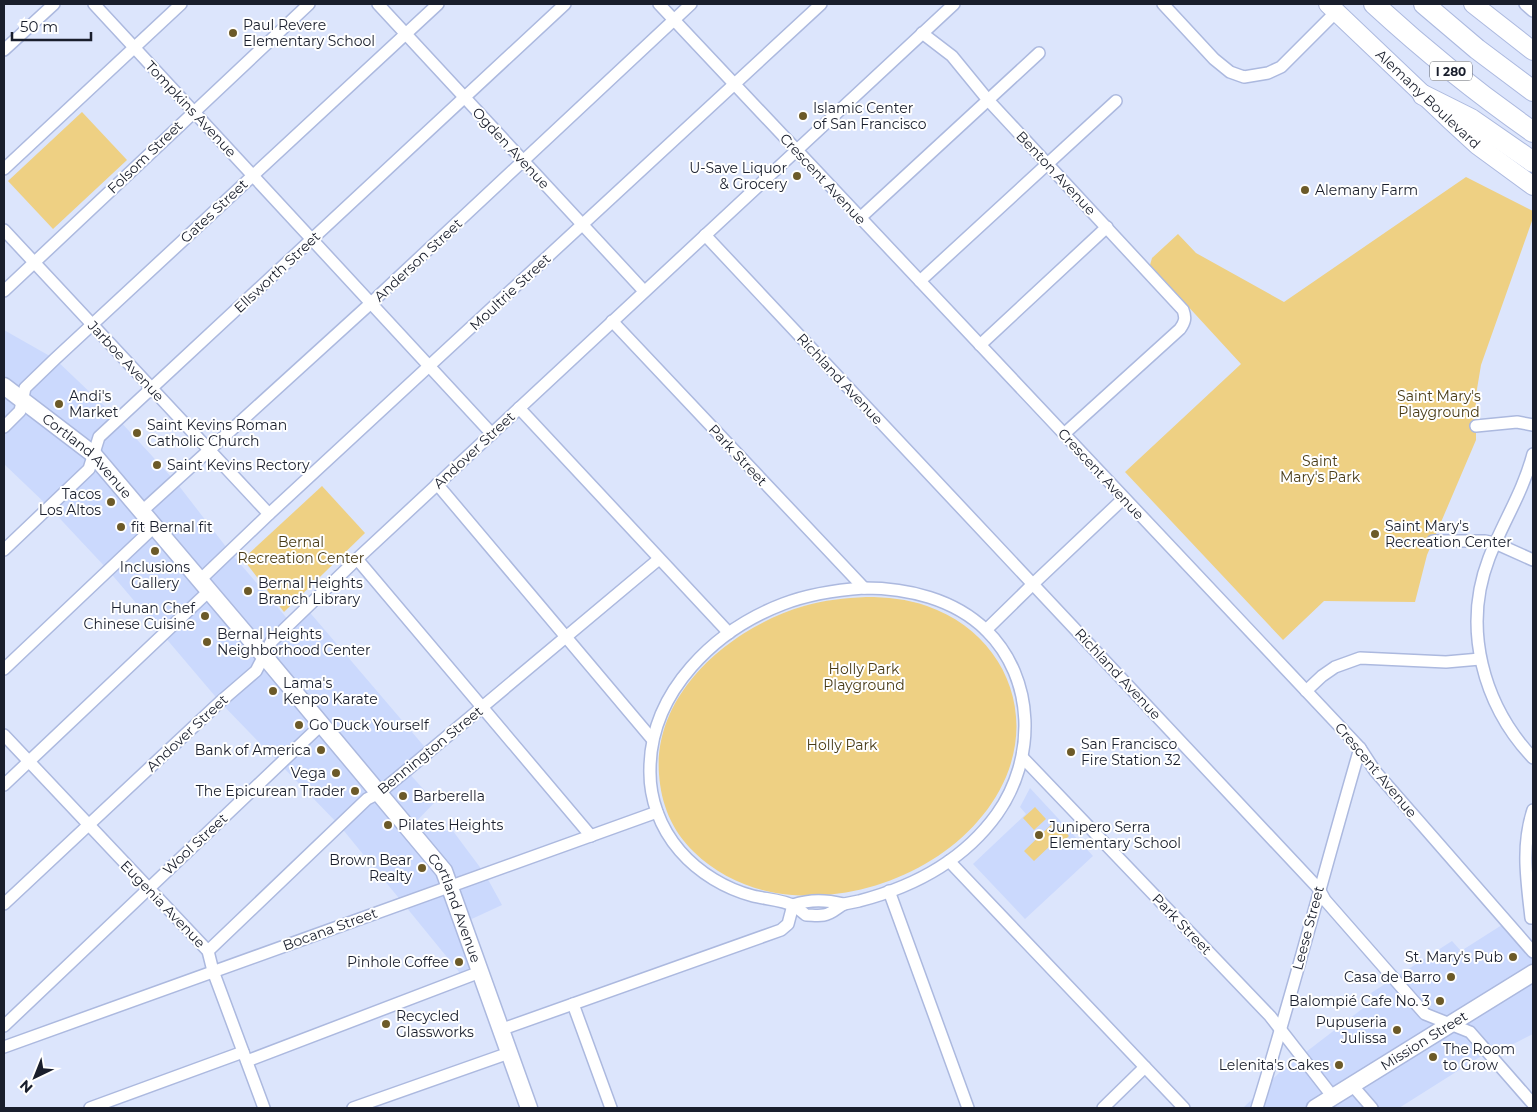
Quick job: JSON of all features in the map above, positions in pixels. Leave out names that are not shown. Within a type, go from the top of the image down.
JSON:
[{"type":"highway","name":"I 280","points":[[1374,4],[1452,72],[1533,132]]},
{"type":"highway","name":"I 280","points":[[1424,4],[1477,49],[1533,91]]},
{"type":"highway","points":[[1423,95],[1471,119],[1533,162]]},
{"type":"main road","points":[[1473,4],[1533,51]]},
{"type":"main road","name":"Alemany Boulevard","points":[[1332,8],[1423,95],[1478,144],[1533,186]]},
{"type":"street","points":[[4,50],[54,4]]},
{"type":"street","name":"Tompkins Avenue","points":[[94,4],[492,434]]},
{"type":"street","points":[[4,168],[181,4]]},
{"type":"street","name":"Folsom Street","points":[[4,291],[193,111],[309,4]]},
{"type":"street","name":"Ogden Avenue","points":[[378,4],[644,291]]},
{"type":"street","name":"Gates Street","points":[[4,427],[20,411],[25,388],[438,4]]},
{"type":"street","name":"Ellsworth Street","points":[[4,550],[89,469],[99,437],[565,4]]},
{"type":"street","name":"Crescent Avenue","points":[[658,4],[1360,748],[1375,771],[1533,952]]},
{"type":"street","name":"Anderson Street","points":[[141,512],[371,303],[691,4]]},
{"type":"street","name":"Moultrie Street","points":[[4,785],[205,585],[269,514],[821,4]]},
{"type":"street","name":"Andover Street","points":[[4,904],[256,670],[271,642],[357,559],[954,4]]},
{"type":"street","points":[[1163,4],[1214,59],[1230,72],[1244,77],[1268,73],[1281,67],[1332,8]]},
{"type":"street","points":[[1525,4],[1533,11]]},
{"type":"street","name":"Benton Avenue","points":[[922,33],[952,56],[988,100],[1179,305],[1186,316],[1180,329],[1064,434]]},
{"type":"street","points":[[860,218],[1039,53]]},
{"type":"street","points":[[920,281],[1116,101]]},
{"type":"street","points":[[980,345],[1107,227]]},
{"type":"street","name":"Jarboe Avenue","points":[[4,230],[269,514]]},
{"type":"street","name":"Richland Avenue","points":[[705,235],[1319,888],[1326,900],[1425,1014],[1448,1025],[1470,1032],[1533,1104]]},
{"type":"street","name":"Park Street","points":[[612,322],[864,588]]},
{"type":"street","name":"Cortland Avenue","points":[[4,386],[93,454],[440,865],[450,887],[529,1108]]},
{"type":"street","points":[[519,408],[729,633]]},
{"type":"street","points":[[1476,426],[1517,422],[1533,425]]},
{"type":"street","points":[[1533,454],[1521,490],[1495,543],[1482,579],[1478,600],[1480,659],[1488,687],[1505,722],[1533,758]]},
{"type":"street","points":[[437,484],[652,739]]},
{"type":"street","points":[[986,630],[1124,498]]},
{"type":"street","points":[[4,669],[154,527]]},
{"type":"street","points":[[1432,541],[1485,541],[1495,543],[1533,560]]},
{"type":"street","name":"Bennington Street","points":[[208,951],[367,799],[379,793],[659,558]]},
{"type":"street","points":[[357,559],[591,836]]},
{"type":"street","points":[[864,588],[894,589],[930,598],[951,606],[986,630],[1009,662],[1018,680],[1026,718],[1023,758],[1016,779],[998,813],[974,840],[949,861],[910,883],[844,904],[826,900],[805,901],[793,905],[752,896],[714,879],[696,867],[680,851],[667,833],[657,812],[650,776],[652,739],[667,701],[687,671],[713,645],[729,633],[763,612],[792,601],[821,593],[864,588]]},
{"type":"street","points":[[1306,691],[1335,667],[1360,658],[1446,662],[1480,659]]},
{"type":"street","name":"Wool Street","points":[[4,1026],[322,724]]},
{"type":"street","name":"Eugenia Avenue","points":[[4,736],[208,951],[213,971],[264,1108]]},
{"type":"street","name":"Leese Street","points":[[1257,1108],[1281,1031],[1319,888],[1360,748]]},
{"type":"street","name":"Park Street","points":[[1023,758],[1270,1016],[1333,1097]]},
{"type":"street","points":[[1516,932],[1532,917],[1526,884],[1526,851],[1533,810]]},
{"type":"street","name":"Bocana Street","points":[[5,1044],[657,812]]},
{"type":"street","points":[[949,861],[1184,1108]]},
{"type":"street","points":[[889,891],[968,1108]]},
{"type":"street","points":[[500,1030],[781,930],[788,924],[793,905]]},
{"type":"street","points":[[90,1108],[245,1056],[480,972]]},
{"type":"street","name":"Mission Street","points":[[1314,1108],[1533,973]]},
{"type":"street","points":[[574,1004],[611,1108]]},
{"type":"street","points":[[353,1108],[509,1053]]},
{"type":"street","points":[[1103,1108],[1145,1067]]},
{"type":"street","points":[[1352,1085],[1372,1108]]},
{"type":"shaded area","points":[[4,330],[55,359],[118,419],[176,482],[230,552],[291,623],[306,608],[429,752],[407,771],[435,802],[409,829],[453,831],[485,874],[502,905],[463,923],[480,972],[464,978],[340,826],[220,702],[108,570],[49,507],[4,464]]},
{"type":"shaded area","name":"Junipero Serra Elementary School","points":[[1030,788],[1093,856],[1025,919],[973,864],[1026,814],[1020,807]]},
{"type":"shaded area","points":[[1505,923],[1533,955],[1533,1034],[1490,1056],[1486,1053],[1399,1108],[1243,1108],[1280,1072],[1375,999],[1371,993],[1452,941],[1461,951]]},
{"type":"green space","points":[[82,112],[127,160],[53,229],[8,181]]},
{"type":"green space","name":"Saint Mary's Park","points":[[1466,177],[1533,211],[1533,218],[1481,365],[1476,395],[1476,440],[1427,555],[1415,602],[1324,601],[1283,640],[1125,472],[1241,364],[1150,265],[1152,258],[1178,234],[1196,253],[1284,302]]},
{"type":"green space","name":"Bernal Recreation Center","points":[[322,486],[365,533],[284,612],[243,559]]},
{"type":"green space","name":"Holly Park","points":[[866,597],[897,599],[927,606],[952,618],[974,633],[992,652],[1005,674],[1013,698],[1016,723],[1014,750],[1006,777],[990,805],[970,830],[945,851],[917,868],[887,882],[856,891],[824,895],[792,895],[765,891],[739,882],[715,869],[694,852],[686,844],[669,816],[662,796],[659,774],[661,744],[669,716],[683,690],[702,667],[725,647],[750,630],[777,616],[804,606],[819,602]]},
{"type":"green space","points":[[1035,807],[1046,819],[1034,830],[1023,818]]},
{"type":"green space","points":[[1055,821],[1069,836],[1056,848],[1052,844],[1034,861],[1024,851]]},
{"type":"place","name":"Paul Revere Elementary School","points":[[233,33]]},
{"type":"place","name":"Islamic Center of San Francisco","points":[[803,116]]},
{"type":"place","name":"U-Save Liquor & Grocery","points":[[797,176]]},
{"type":"place","name":"Alemany Farm","points":[[1305,190]]},
{"type":"place","name":"Andi's Market","points":[[59,404]]},
{"type":"place","name":"Saint Kevins Roman Catholic Church","points":[[137,433]]},
{"type":"place","name":"Saint Kevins Rectory","points":[[157,465]]},
{"type":"place","name":"Tacos Los Altos","points":[[111,502]]},
{"type":"place","name":"fit Bernal fit","points":[[121,527]]},
{"type":"place","name":"Saint Mary's Recreation Center","points":[[1375,534]]},
{"type":"place","name":"Inclusions Gallery","points":[[155,551]]},
{"type":"place","name":"Bernal Heights Branch Library","points":[[248,591]]},
{"type":"place","name":"Hunan Chef Chinese Cuisine","points":[[205,616]]},
{"type":"place","name":"Bernal Heights Neighborhood Center","points":[[207,642]]},
{"type":"place","name":"Lama's Kenpo Karate","points":[[273,691]]},
{"type":"place","name":"Go Duck Yourself","points":[[299,725]]},
{"type":"place","name":"Bank of America","points":[[321,750]]},
{"type":"place","name":"San Francisco Fire Station 32","points":[[1071,752]]},
{"type":"place","name":"Vega","points":[[336,773]]},
{"type":"place","name":"The Epicurean Trader","points":[[355,791]]},
{"type":"place","name":"Barberella","points":[[403,796]]},
{"type":"place","name":"Pilates Heights","points":[[388,825]]},
{"type":"place","name":"Junipero Serra Elementary School","points":[[1039,835]]},
{"type":"place","name":"Brown Bear Realty","points":[[422,868]]},
{"type":"place","name":"St. Mary's Pub","points":[[1513,957]]},
{"type":"place","name":"Pinhole Coffee","points":[[459,962]]},
{"type":"place","name":"Casa de Barro","points":[[1451,977]]},
{"type":"place","name":"Balompié Cafe No. 3","points":[[1440,1001]]},
{"type":"place","name":"Recycled Glassworks","points":[[386,1024]]},
{"type":"place","name":"Pupuseria Julissa","points":[[1397,1030]]},
{"type":"place","name":"The Room to Grow","points":[[1433,1057]]},
{"type":"place","name":"Lelenita's Cakes","points":[[1339,1065]]},
{"type":"park label","name":"Saint Mary's Playground","points":[[1439,404]]},
{"type":"park label","name":"Holly Park Playground","points":[[864,678]]}]
